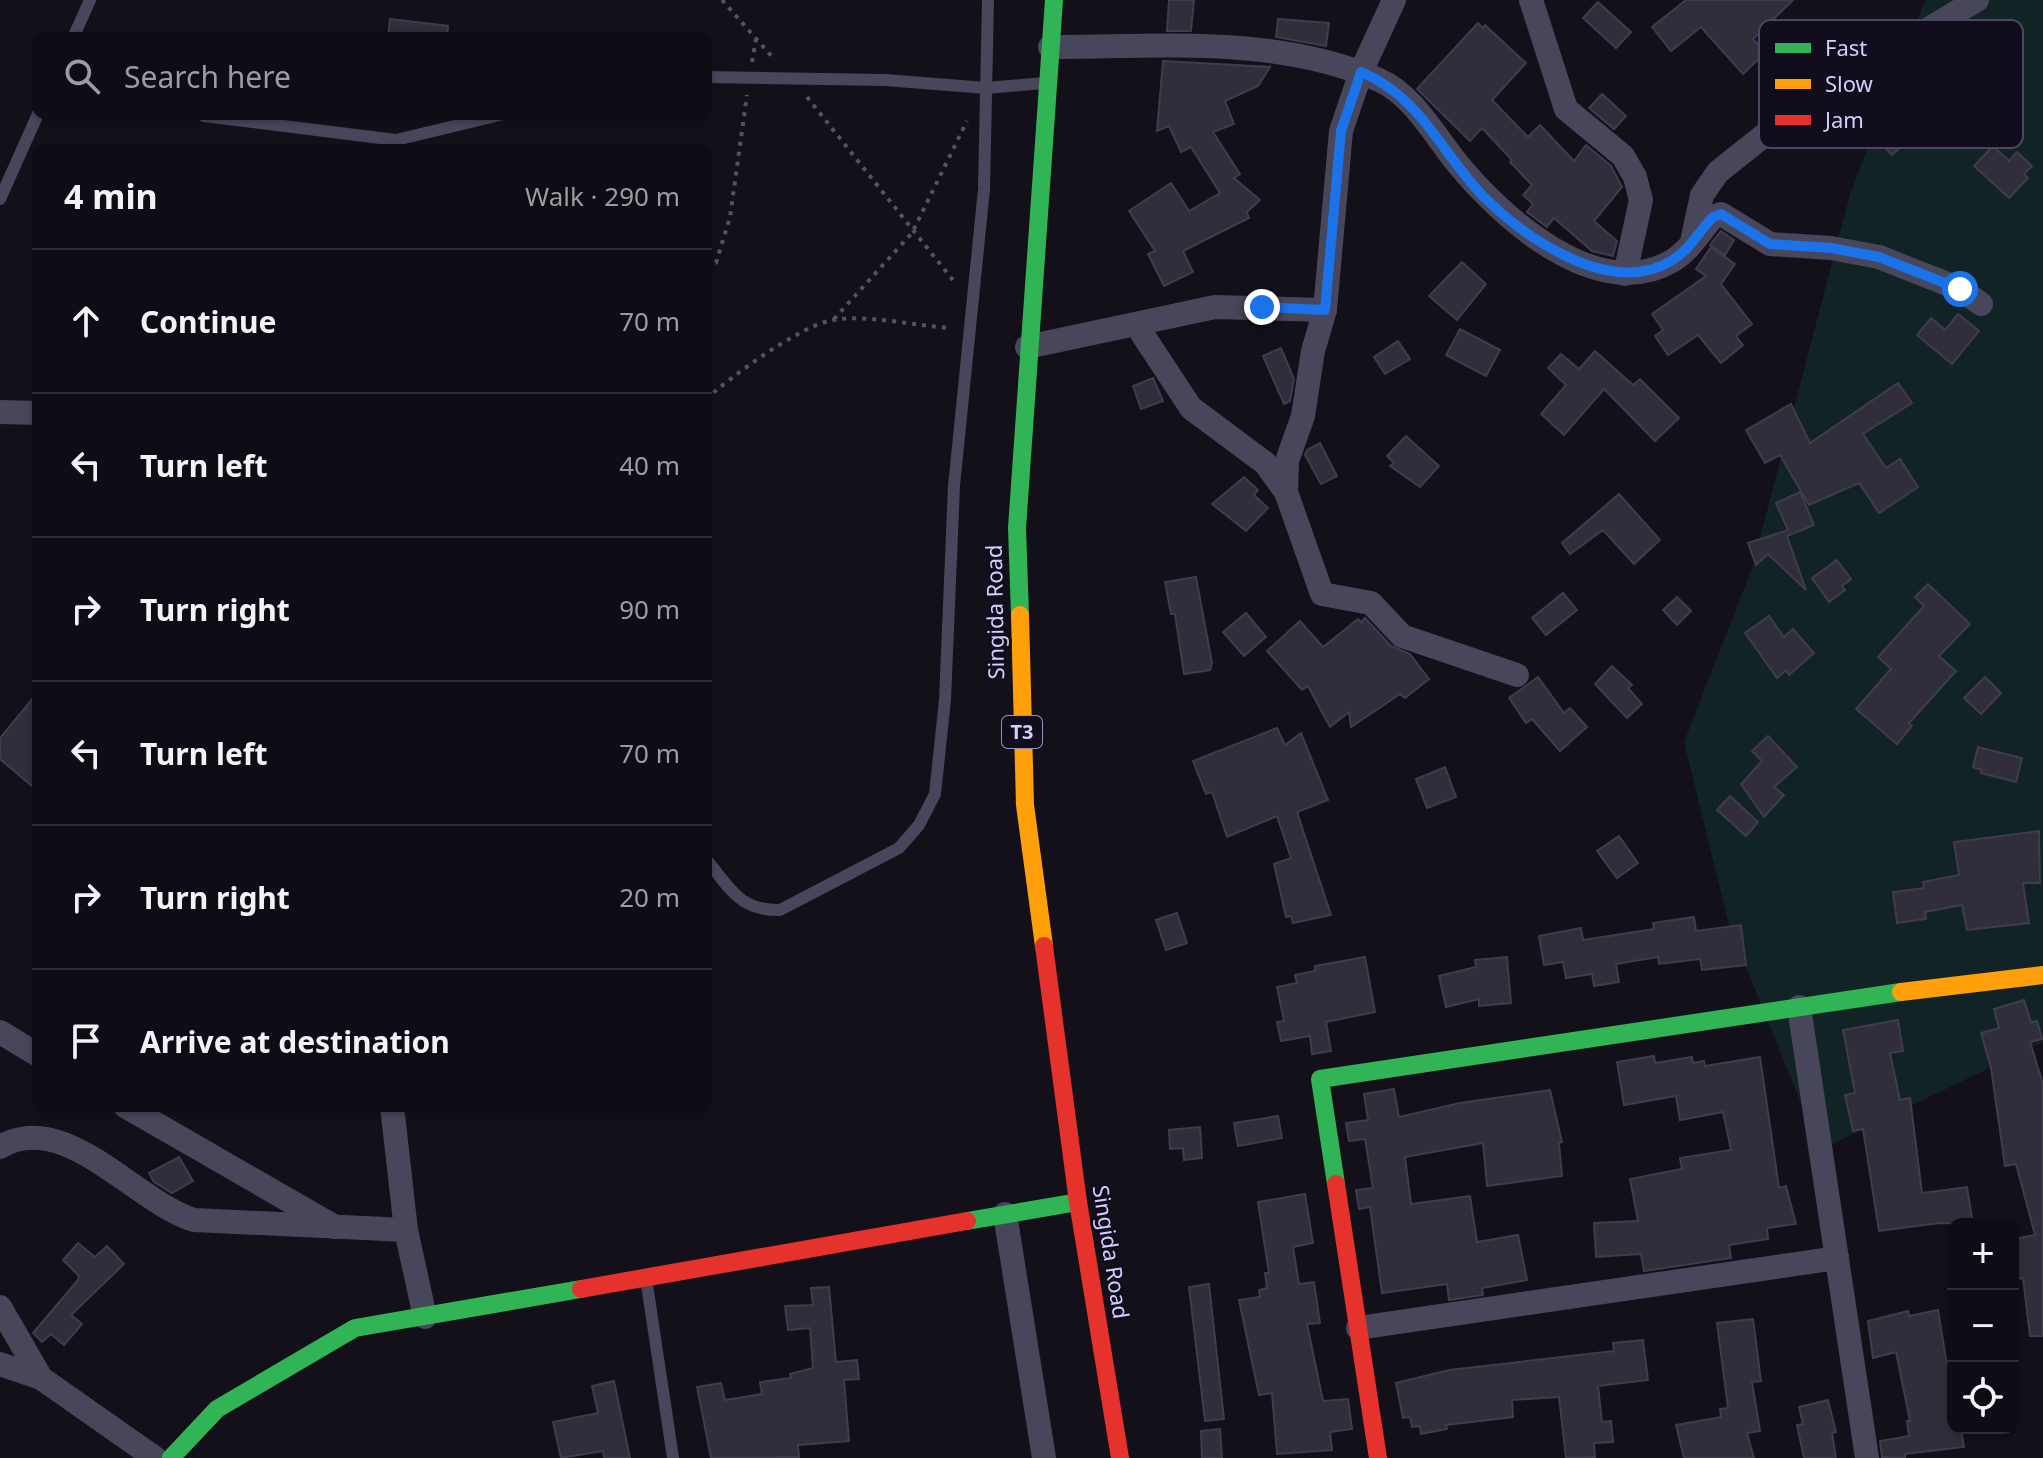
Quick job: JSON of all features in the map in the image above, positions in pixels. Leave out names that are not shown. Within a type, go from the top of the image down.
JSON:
[{"type":"main road","name":"Singida Road","points":[[1054,0],[1027,347],[1017,528],[1025,805],[1078,1202],[1120,1458]]},
{"type":"main road","points":[[1378,1458],[1320,1079],[1799,1007],[2043,975]]},
{"type":"main road","points":[[171,1458],[217,1409],[355,1328],[1078,1202]]},
{"type":"street","points":[[1286,492],[1287,461],[1303,416],[1313,351],[1325,310],[1341,131],[1361,72],[1394,0]]},
{"type":"street","points":[[1531,0],[1566,109],[1623,156],[1635,177],[1640,210],[1625,274]]},
{"type":"street","points":[[1943,20],[1977,0]]},
{"type":"street","points":[[1050,47],[1248,47],[1284,52],[1361,72],[1384,82],[1405,98],[1484,196],[1535,237],[1595,270],[1625,274],[1672,261],[1713,217],[1721,214],[1770,244],[1831,248],[1879,257],[1960,289],[1981,304]]},
{"type":"street","points":[[1692,243],[1702,195],[1718,172],[1759,139]]},
{"type":"street","points":[[1027,347],[1215,307],[1325,310]]},
{"type":"street","points":[[1137,326],[1191,408],[1265,463],[1286,492],[1322,594],[1371,603],[1402,636],[1517,675]]},
{"type":"street","points":[[0,412],[32,413]]},
{"type":"street","points":[[1799,1007],[1867,1458]]},
{"type":"street","points":[[0,1032],[32,1051]]},
{"type":"street","points":[[135,1112],[338,1229]]},
{"type":"street","points":[[393,1112],[406,1230],[425,1317]]},
{"type":"street","points":[[0,1147],[12,1139],[36,1136],[66,1144],[163,1207],[194,1220],[406,1230]]},
{"type":"street","points":[[1005,1214],[1044,1458]]},
{"type":"street","points":[[1358,1328],[1837,1258]]},
{"type":"street","points":[[0,1307],[41,1378]]},
{"type":"street","points":[[0,1364],[41,1378],[155,1458]]},
{"type":"lane","points":[[76,32],[90,0]]},
{"type":"lane","points":[[712,866],[745,904],[760,910],[780,910],[899,848],[919,825],[935,794],[945,700],[954,486],[984,189],[988,0]]},
{"type":"lane","points":[[712,77],[750,76],[792,81],[885,80],[986,88],[1047,83]]},
{"type":"lane","points":[[0,199],[35,120]]},
{"type":"lane","points":[[236,120],[396,140],[479,120]]},
{"type":"lane","points":[[646,1278],[673,1458]]},
{"type":"path","points":[[722,0],[757,38],[887,196],[912,233],[973,304]]},
{"type":"path","points":[[712,263],[716,263],[730,217],[757,38]]},
{"type":"path","points":[[712,394],[785,343],[834,319],[912,233],[986,88]]},
{"type":"path","points":[[834,319],[970,329]]},
{"type":"shaded area","points":[[1925,0],[2043,0],[2043,1042],[1820,1150],[1729,925],[1684,742],[1752,568],[1850,194],[1868,148],[2023,148],[2023,20],[1917,20]]},
{"type":"building","points":[[1169,0],[1194,0],[1191,31],[1167,31]]},
{"type":"building","points":[[1686,0],[1793,0],[1772,20],[1759,20],[1759,33],[1753,39],[1759,45],[1759,59],[1743,74],[1701,27],[1671,51],[1652,27]]},
{"type":"building","points":[[1598,2],[1631,32],[1616,48],[1583,18]]},
{"type":"building","points":[[390,19],[448,26],[448,32],[389,32]]},
{"type":"building","points":[[1278,19],[1329,23],[1326,46],[1276,37]]},
{"type":"building","points":[[1478,23],[1483,28],[1485,25],[1526,63],[1492,100],[1528,137],[1540,125],[1574,161],[1586,145],[1611,166],[1622,187],[1594,221],[1617,241],[1613,256],[1592,251],[1554,218],[1547,227],[1527,212],[1533,204],[1523,195],[1532,185],[1510,162],[1512,160],[1482,128],[1470,141],[1417,89]]},
{"type":"building","points":[[1163,61],[1270,67],[1258,86],[1225,101],[1234,124],[1213,132],[1240,174],[1234,178],[1260,200],[1247,212],[1249,218],[1183,251],[1193,272],[1164,286],[1148,254],[1155,251],[1129,211],[1171,183],[1189,211],[1220,193],[1191,147],[1181,152],[1169,126],[1157,131]]},
{"type":"building","points":[[1602,94],[1626,116],[1614,129],[1589,108]]},
{"type":"building","points":[[1886,148],[1900,148],[1892,155]]},
{"type":"building","points":[[1991,148],[1995,148],[2009,161],[2017,152],[2032,166],[2024,174],[2028,178],[2009,198],[1974,166]]},
{"type":"building","points":[[1721,231],[1734,240],[1725,255],[1710,245]]},
{"type":"building","points":[[1711,247],[1735,264],[1721,284],[1752,324],[1736,336],[1743,345],[1721,363],[1698,335],[1668,355],[1655,336],[1663,330],[1652,314],[1706,276],[1696,269]]},
{"type":"building","points":[[1462,262],[1486,284],[1457,320],[1429,296]]},
{"type":"building","points":[[1958,314],[1979,331],[1952,364],[1917,335],[1931,318],[1945,330]]},
{"type":"building","points":[[1460,329],[1500,350],[1486,376],[1446,355]]},
{"type":"building","points":[[1398,341],[1410,359],[1385,374],[1374,357]]},
{"type":"building","points":[[1281,348],[1294,379],[1290,401],[1284,404],[1263,356]]},
{"type":"building","points":[[1595,351],[1633,385],[1640,379],[1679,418],[1655,441],[1604,389],[1564,435],[1541,414],[1566,385],[1548,368],[1561,354],[1579,369]]},
{"type":"building","points":[[1153,378],[1163,401],[1141,409],[1133,386]]},
{"type":"building","points":[[1898,383],[1912,403],[1863,434],[1886,468],[1900,459],[1918,487],[1879,513],[1859,483],[1809,505],[1780,455],[1765,463],[1746,430],[1791,404],[1810,443]]},
{"type":"building","points":[[1406,436],[1439,466],[1420,487],[1390,466],[1394,463],[1387,456]]},
{"type":"building","points":[[1320,443],[1337,476],[1321,484],[1305,455],[1307,450]]},
{"type":"building","points":[[1244,477],[1258,490],[1254,495],[1268,508],[1246,531],[1212,504]]},
{"type":"building","points":[[1800,492],[1814,525],[1787,536],[1806,590],[1768,554],[1756,565],[1748,543],[1788,530],[1776,503]]},
{"type":"building","points":[[1619,494],[1660,540],[1634,564],[1603,530],[1570,554],[1562,543]]},
{"type":"building","points":[[1837,560],[1851,579],[1842,586],[1845,590],[1829,602],[1812,578]]},
{"type":"building","points":[[1196,577],[1212,663],[1210,670],[1184,674],[1175,614],[1171,614],[1165,582]]},
{"type":"building","points":[[1928,584],[1970,624],[1939,656],[1956,671],[1909,723],[1912,726],[1897,744],[1856,709],[1891,669],[1878,657],[1924,606],[1915,597]]},
{"type":"building","points":[[1563,593],[1577,610],[1546,635],[1532,618]]},
{"type":"building","points":[[1677,597],[1691,611],[1677,625],[1663,610]]},
{"type":"building","points":[[1246,613],[1266,637],[1244,656],[1223,632]]},
{"type":"building","points":[[1769,616],[1784,637],[1793,629],[1814,653],[1789,675],[1786,670],[1777,678],[1745,633]]},
{"type":"building","points":[[1365,618],[1391,646],[1410,654],[1429,679],[1405,698],[1400,694],[1351,727],[1349,712],[1330,727],[1308,686],[1302,690],[1267,651],[1300,621],[1323,647],[1358,619],[1361,622]]},
{"type":"building","points":[[1612,666],[1632,685],[1628,688],[1642,704],[1627,718],[1595,684]]},
{"type":"building","points":[[1538,677],[1564,713],[1570,708],[1587,727],[1560,751],[1532,719],[1526,723],[1509,698]]},
{"type":"building","points":[[1985,677],[2001,693],[1981,714],[1964,698]]},
{"type":"building","points":[[32,699],[32,786],[0,759],[0,738]]},
{"type":"building","points":[[1277,728],[1285,745],[1301,733],[1328,800],[1297,812],[1331,915],[1293,923],[1291,916],[1286,917],[1274,864],[1291,858],[1277,816],[1227,837],[1212,792],[1206,794],[1193,761]]},
{"type":"building","points":[[1768,736],[1797,767],[1774,787],[1784,795],[1764,817],[1741,784],[1762,761],[1752,751]]},
{"type":"building","points":[[1978,747],[2022,758],[2016,782],[1981,773],[1982,770],[1973,767]]},
{"type":"building","points":[[1445,767],[1456,797],[1427,808],[1416,779]]},
{"type":"building","points":[[1730,796],[1758,822],[1746,836],[1717,810]]},
{"type":"building","points":[[2039,831],[2040,883],[2023,883],[2029,923],[1967,930],[1962,905],[1925,912],[1926,919],[1897,923],[1893,892],[1924,888],[1923,882],[1959,875],[1954,842]]},
{"type":"building","points":[[1619,836],[1638,863],[1617,878],[1597,851]]},
{"type":"building","points":[[1177,913],[1187,943],[1166,950],[1156,920]]},
{"type":"building","points":[[1694,917],[1696,931],[1741,925],[1746,965],[1702,970],[1700,959],[1659,964],[1658,957],[1616,964],[1619,982],[1594,986],[1592,974],[1566,978],[1563,962],[1544,965],[1539,936],[1581,928],[1583,940],[1654,929],[1653,923]]},
{"type":"building","points":[[1365,957],[1375,1012],[1326,1022],[1331,1051],[1312,1054],[1310,1036],[1281,1041],[1277,1022],[1284,1021],[1277,987],[1297,983],[1295,975],[1315,971],[1315,966]]},
{"type":"building","points":[[1507,957],[1511,1003],[1479,1006],[1479,999],[1446,1007],[1439,976],[1476,967],[1475,960]]},
{"type":"building","points":[[2024,1000],[2031,1022],[2037,1021],[2042,1039],[2030,1042],[2043,1084],[2043,1336],[2030,1336],[2023,1278],[2019,1279],[2019,1238],[2035,1235],[2016,1164],[2005,1166],[1991,1068],[1981,1033],[1999,1028],[1994,1009]]},
{"type":"building","points":[[1898,1020],[1903,1051],[1890,1053],[1900,1100],[1910,1098],[1922,1193],[1967,1187],[1972,1218],[1947,1218],[1947,1223],[1879,1231],[1863,1129],[1853,1131],[1845,1095],[1855,1093],[1843,1030]]},
{"type":"building","points":[[1654,1056],[1655,1063],[1692,1057],[1693,1063],[1704,1061],[1705,1066],[1760,1057],[1779,1188],[1786,1186],[1796,1224],[1767,1228],[1768,1239],[1729,1245],[1731,1258],[1644,1271],[1641,1254],[1596,1257],[1594,1223],[1638,1221],[1630,1179],[1682,1169],[1680,1158],[1731,1150],[1723,1112],[1680,1120],[1676,1096],[1624,1105],[1617,1062]]},
{"type":"building","points":[[1394,1089],[1399,1117],[1460,1103],[1550,1090],[1562,1142],[1559,1143],[1562,1176],[1487,1186],[1483,1143],[1405,1157],[1411,1204],[1470,1196],[1477,1242],[1518,1235],[1527,1280],[1482,1288],[1483,1295],[1449,1300],[1447,1284],[1382,1293],[1370,1207],[1359,1209],[1356,1190],[1373,1188],[1365,1139],[1349,1141],[1346,1123],[1368,1120],[1364,1094]]},
{"type":"building","points":[[1278,1116],[1282,1138],[1238,1146],[1234,1123]]},
{"type":"building","points":[[1200,1127],[1202,1158],[1184,1160],[1183,1148],[1170,1149],[1169,1130]]},
{"type":"building","points":[[179,1157],[193,1181],[172,1193],[154,1182],[149,1173]]},
{"type":"building","points":[[1305,1194],[1313,1243],[1293,1247],[1299,1284],[1314,1282],[1320,1323],[1307,1324],[1323,1401],[1348,1399],[1352,1429],[1330,1432],[1332,1450],[1277,1454],[1272,1393],[1259,1395],[1239,1300],[1260,1297],[1259,1290],[1267,1288],[1265,1273],[1269,1273],[1258,1202]]},
{"type":"building","points":[[78,1243],[95,1257],[107,1246],[124,1264],[71,1315],[82,1324],[64,1345],[51,1334],[42,1342],[33,1333],[78,1280],[79,1276],[63,1260]]},
{"type":"building","points":[[1209,1284],[1224,1419],[1205,1421],[1189,1287]]},
{"type":"building","points":[[829,1287],[836,1362],[857,1360],[859,1379],[844,1380],[849,1441],[798,1445],[799,1457],[711,1458],[697,1387],[721,1383],[725,1400],[762,1394],[760,1382],[791,1378],[790,1374],[813,1368],[810,1328],[788,1330],[785,1306],[813,1305],[811,1288]]},
{"type":"building","points":[[1938,1310],[1947,1365],[1947,1434],[1962,1434],[1964,1447],[1905,1454],[1905,1458],[1882,1457],[1880,1441],[1909,1436],[1907,1421],[1910,1421],[1896,1352],[1873,1358],[1868,1321],[1908,1311],[1909,1316]]},
{"type":"building","points":[[1753,1319],[1761,1381],[1752,1382],[1760,1431],[1747,1433],[1754,1458],[1684,1458],[1676,1425],[1721,1417],[1720,1409],[1728,1408],[1717,1323]]},
{"type":"building","points":[[1643,1340],[1648,1380],[1598,1386],[1602,1422],[1611,1421],[1613,1442],[1594,1443],[1595,1457],[1566,1458],[1559,1397],[1512,1400],[1513,1417],[1446,1425],[1447,1429],[1421,1434],[1420,1426],[1412,1427],[1410,1417],[1403,1418],[1396,1383],[1449,1370],[1614,1351],[1613,1343]]},
{"type":"building","points":[[614,1381],[630,1458],[604,1458],[603,1451],[561,1458],[553,1422],[598,1413],[592,1386]]},
{"type":"building","points":[[1828,1400],[1836,1432],[1832,1433],[1836,1458],[1804,1458],[1797,1425],[1803,1424],[1799,1407]]},
{"type":"building","points":[[1220,1429],[1222,1458],[1202,1458],[1201,1431]]},
{"type":"traffic: fast","points":[[1020,615],[1017,528],[1054,0]]},
{"type":"traffic: fast","points":[[1336,1184],[1320,1079],[1901,992]]},
{"type":"traffic: fast","points":[[967,1221],[1078,1202]]},
{"type":"traffic: fast","points":[[171,1458],[217,1409],[355,1328],[581,1289]]},
{"type":"traffic: slow","points":[[1020,615],[1025,805],[1044,946]]},
{"type":"traffic: slow","points":[[1901,992],[2043,975]]},
{"type":"traffic: jam","points":[[1044,946],[1078,1202],[1120,1458]]},
{"type":"traffic: jam","points":[[1336,1184],[1378,1458]]},
{"type":"traffic: jam","points":[[581,1289],[967,1221]]},
{"type":"route","points":[[1262,307],[1325,310],[1341,131],[1361,72],[1384,82],[1405,98],[1484,196],[1535,237],[1595,270],[1625,274],[1651,270],[1672,261],[1713,217],[1721,214],[1770,244],[1831,248],[1879,257],[1960,289]]}]
